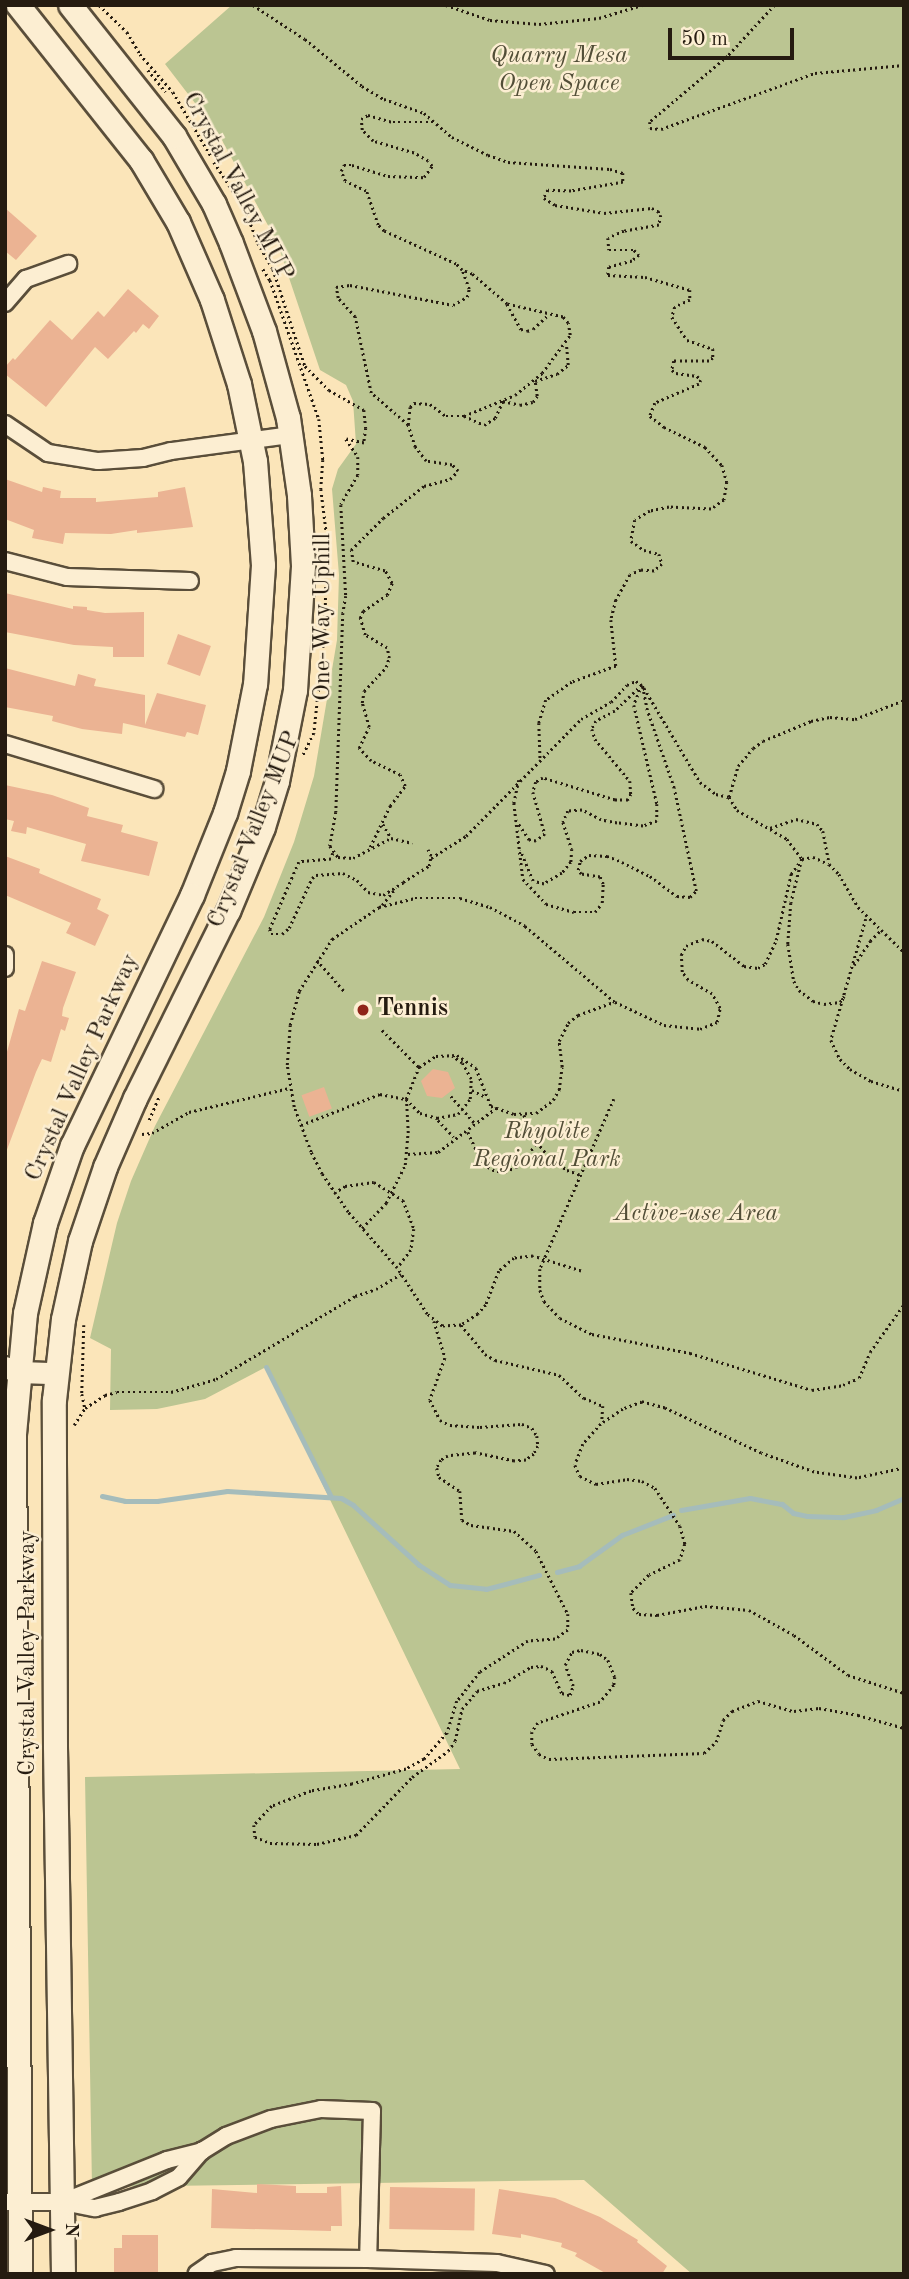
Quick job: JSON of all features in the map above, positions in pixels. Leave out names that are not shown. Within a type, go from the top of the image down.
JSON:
[{"type":"main road","name":"Crystal Valley Parkway","points":[[18,5],[141,160],[178,222],[226,343],[252,441],[262,532],[263,603],[255,684],[238,771],[225,813],[192,895],[90,1104],[58,1181],[10,1372],[14,1435],[12,2201],[20,2274]]},
{"type":"main road","name":"Crystal Valley Parkway","points":[[63,2274],[55,1746],[57,1373],[63,1319],[80,1241],[101,1179],[135,1098],[228,911],[263,827],[277,781],[295,690],[303,604],[301,519],[291,435],[278,373],[264,331],[214,204],[174,136],[70,5]]},
{"type":"street","points":[[5,303],[26,279],[68,264]]},
{"type":"street","points":[[5,424],[48,453],[98,461],[143,458],[171,451],[291,435]]},
{"type":"street","points":[[5,561],[67,577],[190,581]]},
{"type":"street","points":[[5,744],[154,789]]},
{"type":"street","points":[[5,955],[5,968]]},
{"type":"street","points":[[10,1372],[57,1373]]},
{"type":"street","points":[[12,2201],[63,2202],[94,2208],[152,2191],[179,2177],[202,2151],[226,2136],[271,2119],[321,2109],[372,2111],[368,2259]]},
{"type":"street","points":[[196,2274],[212,2263],[236,2258],[497,2263],[545,2274]]},
{"type":"path","points":[[253,5],[305,39],[362,86],[384,99],[424,113],[452,137],[508,162],[610,169],[623,173],[623,182],[571,191],[548,190],[544,198],[555,205],[604,213],[652,208],[658,211],[661,220],[653,228],[624,232],[608,238],[609,250],[634,250],[639,255],[632,261],[609,267],[608,275],[613,278],[645,276],[690,290],[690,300],[675,307],[673,317],[687,340],[713,349],[714,354],[709,361],[674,361],[672,370],[676,373],[697,376],[701,380],[699,384],[655,403],[650,416],[664,428],[705,447],[722,465],[727,482],[724,500],[711,509],[669,507],[650,511],[635,520],[631,541],[644,551],[659,554],[662,564],[654,571],[641,570],[630,575],[616,600],[611,620],[616,666],[572,682],[546,701],[539,723],[540,758]]},
{"type":"path","points":[[446,5],[489,20],[539,24],[599,18],[642,5]]},
{"type":"path","points":[[775,5],[728,56],[650,122],[650,128],[661,129],[815,74],[904,65]]},
{"type":"path","name":"Crystal Valley MUP","points":[[133,52],[159,81],[197,143]]},
{"type":"path","points":[[436,122],[393,122],[368,115],[361,119],[362,130],[379,145],[414,153],[432,166],[424,177],[387,176],[344,165],[341,171],[345,181],[366,191],[378,225],[384,232],[437,253],[472,274],[507,304],[521,329],[533,329],[548,315]]},
{"type":"path","name":"Crystal Valley MUP","points":[[263,269],[270,280],[319,419],[323,460],[321,489],[327,537],[325,629],[314,733],[303,757]]},
{"type":"path","points":[[408,425],[371,393],[358,323],[352,310],[338,298],[336,287],[350,285],[453,306],[467,297],[467,280],[462,270]]},
{"type":"path","points":[[503,401],[520,405],[533,402],[537,396],[535,381],[570,335],[569,323],[563,317],[507,304]]},
{"type":"path","points":[[370,847],[405,782],[396,772],[371,761],[359,748],[369,727],[362,703],[364,691],[386,667],[389,657],[387,648],[365,635],[360,618],[363,611],[387,595],[392,583],[385,570],[353,562],[351,550],[383,518],[424,486],[450,479],[458,471],[452,465],[426,461],[415,447],[408,425],[410,407],[415,403],[430,404],[446,416],[464,416],[503,401],[535,381],[565,370],[569,358],[565,343]]},
{"type":"path","points":[[464,416],[477,424],[490,423],[503,401]]},
{"type":"path","name":"One-Way Uphill","points":[[333,853],[330,846],[336,813],[342,614],[346,596],[341,505],[358,475],[358,457],[346,439],[364,443],[364,410]]},
{"type":"path","points":[[431,858],[466,836],[581,719],[611,702],[626,685],[636,681],[643,685],[695,776],[712,792],[729,797],[737,810],[770,828],[794,846],[802,859],[791,903],[788,944],[794,982],[805,997],[813,1001],[840,1002],[844,996]]},
{"type":"path","points":[[516,819],[529,840],[536,841],[545,834],[533,792],[536,782],[543,778],[615,800],[628,800],[631,793],[630,780],[595,739],[592,729],[596,721],[615,711],[643,685]]},
{"type":"path","points":[[519,780],[514,803],[521,872],[526,886],[546,904],[590,914],[602,903],[600,877],[581,874],[579,870],[580,861],[589,855],[607,856],[622,862],[650,876],[677,896],[690,897],[696,891],[674,788],[648,710],[643,685]]},
{"type":"path","points":[[520,851],[533,881],[544,884],[562,873],[571,862],[572,849],[564,822],[569,811],[582,810],[601,820],[617,823],[652,825],[657,821],[657,804],[634,705],[643,685]]},
{"type":"path","points":[[729,797],[738,766],[752,748],[763,741],[811,720],[830,717],[855,719],[904,700]]},
{"type":"path","points":[[770,828],[796,819],[817,824],[823,831],[829,864],[867,917],[904,952]]},
{"type":"path","points":[[383,824],[391,838]]},
{"type":"path","points":[[412,843],[391,838],[353,858],[338,857],[333,853],[331,859],[299,862],[270,929],[271,934],[282,934],[289,928],[312,878],[316,875],[343,873],[357,880],[368,892],[383,895],[429,866],[431,858],[428,850]]},
{"type":"path","points":[[379,907],[415,898],[444,897],[490,907],[525,926],[615,1002],[677,1028],[700,1029],[717,1022],[720,1008],[717,1000],[688,980],[682,972],[681,955],[686,946],[702,939],[722,947],[744,966],[758,968],[765,964],[776,940],[791,874],[802,859],[813,857],[829,864]]},
{"type":"path","points":[[404,882],[379,907],[345,928],[317,960],[299,991],[290,1025],[287,1065],[289,1088],[322,1174],[334,1193],[397,1268],[434,1321],[445,1358],[429,1400],[440,1420],[450,1425],[470,1426],[522,1424],[531,1428],[537,1436],[538,1446],[534,1454],[526,1460],[514,1461],[475,1453],[448,1456],[441,1460],[437,1468],[439,1477],[460,1491],[462,1520],[483,1528],[514,1531],[536,1551],[568,1614],[568,1630],[555,1639],[528,1641],[480,1672],[457,1701],[447,1734],[424,1759],[387,1775],[311,1791],[272,1806],[254,1825],[255,1837],[270,1843],[317,1844],[356,1835],[412,1777],[448,1751],[455,1741],[462,1709],[477,1691],[504,1683],[531,1667],[541,1666],[552,1671],[562,1693],[570,1695],[573,1686],[565,1665],[572,1652],[581,1650],[600,1654],[608,1660],[615,1677],[614,1685],[600,1702],[538,1723],[532,1732],[532,1744],[539,1754],[549,1759],[704,1753],[716,1742],[723,1720],[732,1711],[758,1701],[794,1711],[819,1708],[868,1717],[904,1728]]},
{"type":"path","points":[[867,917],[831,1040],[840,1059],[850,1069],[872,1081],[904,1091]]},
{"type":"path","points":[[851,970],[880,931]]},
{"type":"path","points":[[317,960],[344,990]]},
{"type":"path","points":[[472,1090],[486,1097],[496,1108],[524,1115],[545,1107],[559,1090],[562,1067],[559,1041],[568,1023],[578,1015],[615,1002]]},
{"type":"path","points":[[382,1030],[419,1067]]},
{"type":"path","points":[[301,1125],[339,1112],[373,1096],[386,1094],[406,1099],[420,1112],[437,1118],[452,1117],[468,1104],[472,1090],[471,1079],[462,1063],[446,1054]]},
{"type":"path","points":[[362,1228],[393,1192],[408,1154],[406,1099],[419,1067],[446,1054],[468,1060],[477,1068],[486,1097]]},
{"type":"path","points":[[137,1145],[164,1087]]},
{"type":"path","points":[[142,1134],[152,1133],[189,1112],[289,1088]]},
{"type":"path","points":[[451,1096],[477,1125]]},
{"type":"path","points":[[614,1099],[543,1259],[539,1279],[549,1310],[576,1327],[609,1338],[701,1356],[812,1390],[843,1385],[859,1378],[874,1345],[904,1304]]},
{"type":"path","points":[[408,1154],[438,1152],[454,1137],[468,1132],[496,1108]]},
{"type":"path","points":[[524,1115],[537,1142],[558,1165],[581,1175]]},
{"type":"path","points":[[437,1118],[454,1137]]},
{"type":"path","points":[[468,1132],[483,1164],[497,1172],[515,1169],[522,1164],[537,1142]]},
{"type":"path","points":[[334,1193],[345,1186],[365,1182],[382,1185],[393,1192],[410,1210],[415,1229],[411,1250],[397,1268]]},
{"type":"path","points":[[434,1321],[451,1327],[461,1325],[486,1305],[499,1270],[523,1255],[581,1271]]},
{"type":"path","points":[[84,1316],[82,1394],[85,1408],[105,1395],[117,1392],[156,1394],[216,1379],[355,1296],[376,1289],[401,1274]]},
{"type":"path","points":[[461,1325],[485,1354],[559,1375],[584,1398],[599,1404],[605,1411],[601,1424]]},
{"type":"path","points":[[904,1468],[857,1478],[814,1472],[761,1453],[666,1408],[642,1402],[623,1409],[601,1424],[577,1452],[575,1465],[580,1476],[596,1484],[627,1479],[642,1481],[655,1488],[680,1526],[685,1544],[680,1559],[638,1582],[631,1593],[631,1601],[639,1614],[657,1615],[705,1606],[750,1610],[794,1635],[848,1675],[904,1693]]},
{"type":"green space","name":"Rhyolite Regional Park","points":[[232,5],[904,5],[904,2274],[692,2274],[584,2180],[92,2187],[85,1777],[460,1769],[266,1367],[205,1399],[157,1409],[110,1410],[111,1349],[90,1338],[117,1223],[131,1181],[155,1126],[264,917],[294,842],[314,776],[337,640],[339,575],[332,489],[338,469],[356,444],[353,401],[346,385],[320,370],[277,242],[218,133],[165,64]]},
{"type":"building","points":[[5,208],[37,236],[16,260],[5,251]]},
{"type":"building","points":[[128,289],[159,316],[149,329],[143,324],[136,333],[134,331],[108,359],[95,347],[46,407],[5,374],[5,367],[13,358],[15,360],[50,320],[72,340],[98,311],[104,317]]},
{"type":"building","points":[[5,479],[42,492],[43,487],[61,491],[60,498],[96,498],[96,502],[158,497],[158,492],[185,487],[193,527],[137,533],[137,530],[111,534],[65,533],[63,544],[32,538],[34,530],[5,519]]},
{"type":"building","points":[[5,593],[73,609],[73,606],[105,613],[144,612],[144,657],[113,657],[113,647],[74,645],[5,632]]},
{"type":"building","points":[[178,634],[211,646],[200,676],[167,664]]},
{"type":"building","points":[[5,668],[75,686],[78,674],[96,679],[94,686],[145,695],[145,725],[157,693],[206,705],[198,735],[187,732],[185,737],[123,723],[122,734],[82,729],[52,721],[53,716],[5,707]]},
{"type":"building","points":[[5,785],[52,795],[89,808],[87,816],[123,825],[121,832],[158,842],[149,876],[81,861],[86,844],[27,827],[26,834],[11,831],[14,821],[5,819]]},
{"type":"building","points":[[5,856],[40,869],[39,873],[101,899],[97,909],[109,915],[95,946],[66,933],[71,923],[5,895]]},
{"type":"building","points":[[42,961],[76,972],[63,1008],[62,1016],[69,1018],[65,1031],[61,1029],[51,1062],[42,1059],[5,1155],[5,1059],[19,1009],[25,1011]]},
{"type":"building","points":[[433,1069],[448,1072],[455,1088],[442,1098],[427,1096],[421,1081]]},
{"type":"building","points":[[324,1087],[332,1109],[309,1117],[301,1095]]},
{"type":"building","points":[[257,2184],[296,2186],[296,2193],[327,2193],[327,2187],[341,2186],[342,2226],[331,2226],[331,2231],[211,2228],[212,2189],[257,2193]]},
{"type":"building","points":[[390,2187],[475,2188],[474,2230],[389,2229]]},
{"type":"building","points":[[499,2189],[555,2198],[600,2217],[638,2240],[637,2242],[667,2266],[662,2274],[607,2274],[575,2256],[577,2253],[561,2247],[562,2243],[521,2234],[521,2238],[492,2234]]},
{"type":"building","points":[[122,2235],[158,2235],[158,2274],[114,2274],[114,2248],[122,2248]]},
{"type":"waterway","points":[[266,1367],[331,1497]]},
{"type":"waterway","points":[[102,1496],[125,1501],[157,1501],[227,1491],[341,1498],[353,1505],[419,1565],[450,1585],[486,1589],[539,1575]]},
{"type":"waterway","points":[[681,1510],[750,1498],[782,1504],[793,1513],[807,1516],[844,1517],[876,1510],[904,1498]]},
{"type":"waterway","points":[[557,1572],[579,1566],[622,1535],[673,1515]]},
{"type":"place","name":"Tennis","points":[[363,1010]]},
{"type":"park label","name":"Quarry Mesa Open Space","points":[[559,71]]},
{"type":"park label","name":"Active-use Area","points":[[696,1215]]}]
